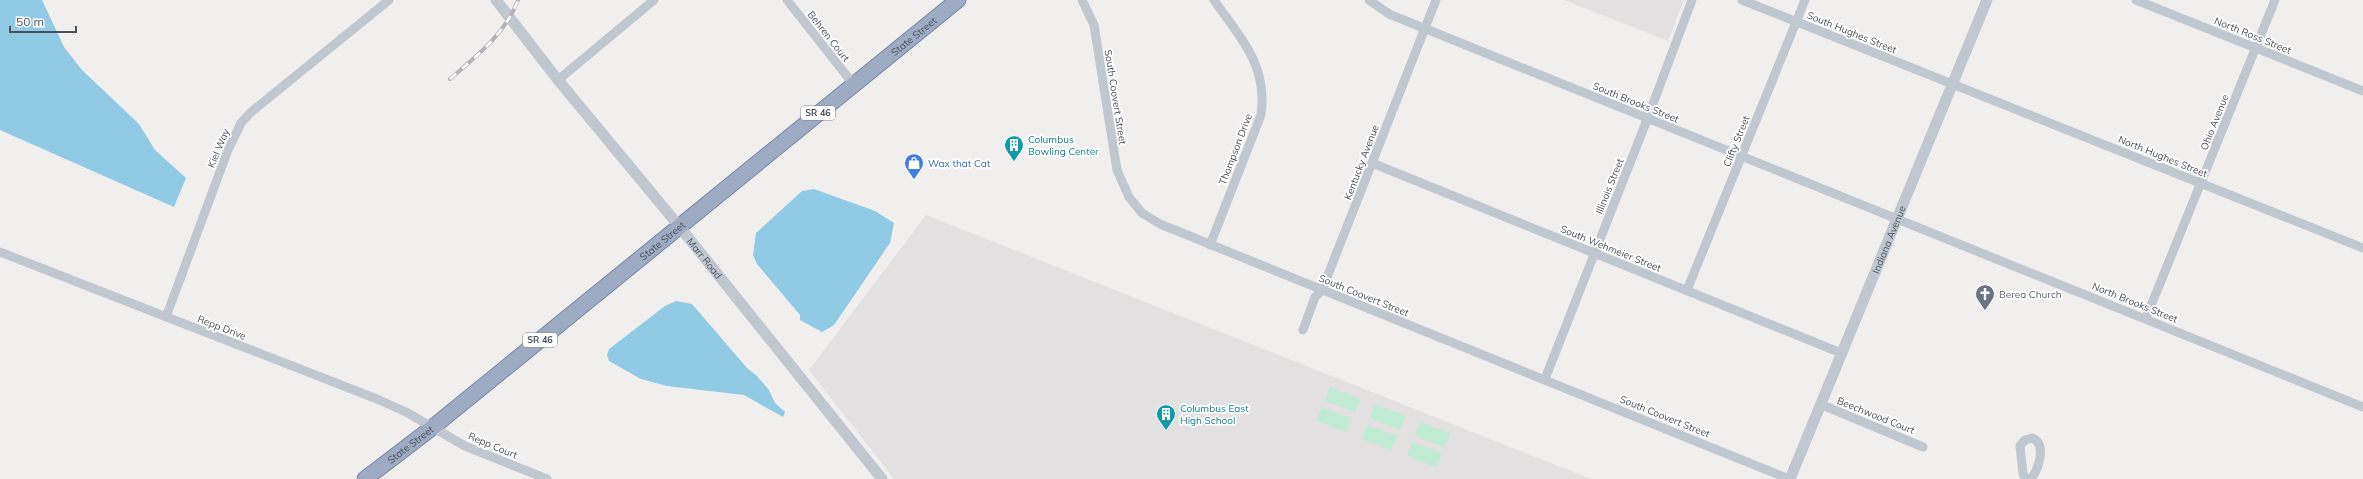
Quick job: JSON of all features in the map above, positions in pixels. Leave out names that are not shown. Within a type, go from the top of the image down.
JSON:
[{"type":"highway","name":"State Street","points":[[365,479],[433,428],[678,226],[958,0]]},
{"type":"street","name":"Kiel Way","points":[[166,317],[228,150],[241,123],[250,113],[390,0]]},
{"type":"street","name":"Marr Road","points":[[496,0],[558,80],[882,479]]},
{"type":"street","points":[[558,80],[654,0]]},
{"type":"street","name":"Behren Court","points":[[788,0],[854,85]]},
{"type":"street","name":"South Coovert Street","points":[[1082,0],[1094,25],[1117,170],[1128,197],[1142,213],[1160,224],[1210,245],[1545,379],[1789,479]]},
{"type":"street","name":"Thompson Drive","points":[[1210,245],[1261,115],[1264,98],[1261,77],[1254,56],[1214,0]]},
{"type":"street","name":"South Brooks Street","points":[[1369,0],[1389,14],[1898,219]]},
{"type":"street","name":"Kentucky Avenue","points":[[1303,330],[1315,297],[1322,290],[1436,0]]},
{"type":"street","name":"Illinois Street","points":[[1545,379],[1648,119],[1692,0]]},
{"type":"street","name":"South Hughes Street","points":[[1742,0],[1954,84]]},
{"type":"street","name":"Clifty Street","points":[[1687,290],[1805,0]]},
{"type":"street","name":"Indiana Avenue","points":[[1789,479],[1954,84],[1987,0]]},
{"type":"street","name":"North Ross Street","points":[[2136,0],[2363,91]]},
{"type":"street","name":"Ohio Avenue","points":[[2146,318],[2275,0]]},
{"type":"street","name":"North Hughes Street","points":[[1954,84],[2363,248]]},
{"type":"street","name":"South Wehmeier Street","points":[[1372,164],[1841,353]]},
{"type":"street","name":"North Brooks Street","points":[[1898,219],[2363,407]]},
{"type":"street","name":"Repp Drive","points":[[0,252],[377,399],[406,412],[433,428]]},
{"type":"street","name":"Beechwood Court","points":[[1820,404],[1923,447]]},
{"type":"street","name":"Repp Court","points":[[433,428],[465,446],[547,479]]},
{"type":"street","points":[[2026,479],[2023,474],[2020,446],[2025,440],[2032,438],[2038,440],[2040,445],[2040,457],[2031,479]]},
{"type":"shaded area","points":[[1564,0],[1684,0],[1668,41]]},
{"type":"shaded area","name":"Columbus East High School","points":[[926,215],[1591,479],[894,479],[809,370]]},
{"type":"green space","points":[[1330,387],[1360,399],[1355,412],[1325,401]]},
{"type":"green space","points":[[1375,404],[1405,416],[1400,430],[1370,418]]},
{"type":"green space","points":[[1322,407],[1352,419],[1346,432],[1317,421]]},
{"type":"green space","points":[[1420,422],[1450,433],[1444,447],[1415,436]]},
{"type":"green space","points":[[1367,425],[1397,436],[1391,450],[1362,439]]},
{"type":"green space","points":[[1412,442],[1442,453],[1436,467],[1407,456]]},
{"type":"water","points":[[0,0],[42,0],[64,47],[82,70],[139,124],[155,150],[186,178],[174,207],[0,130]]},
{"type":"water","points":[[814,189],[875,211],[894,223],[890,243],[834,325],[822,332],[800,320],[800,315],[757,264],[753,255],[756,233],[802,191]]},
{"type":"water","points":[[676,301],[692,304],[747,368],[757,376],[769,390],[775,403],[785,412],[783,417],[744,395],[667,386],[641,379],[609,361],[607,355],[609,349],[665,306]]},
{"type":"railway","points":[[450,79],[480,53],[498,34],[506,23],[518,0]]},
{"type":"place","name":"Columbus Bowling Center","points":[[1014,162]]},
{"type":"place","name":"Wax that Cat","points":[[914,180]]},
{"type":"place","name":"Berea Church","points":[[1985,311]]},
{"type":"place","name":"Columbus East High School","points":[[1166,431]]}]
